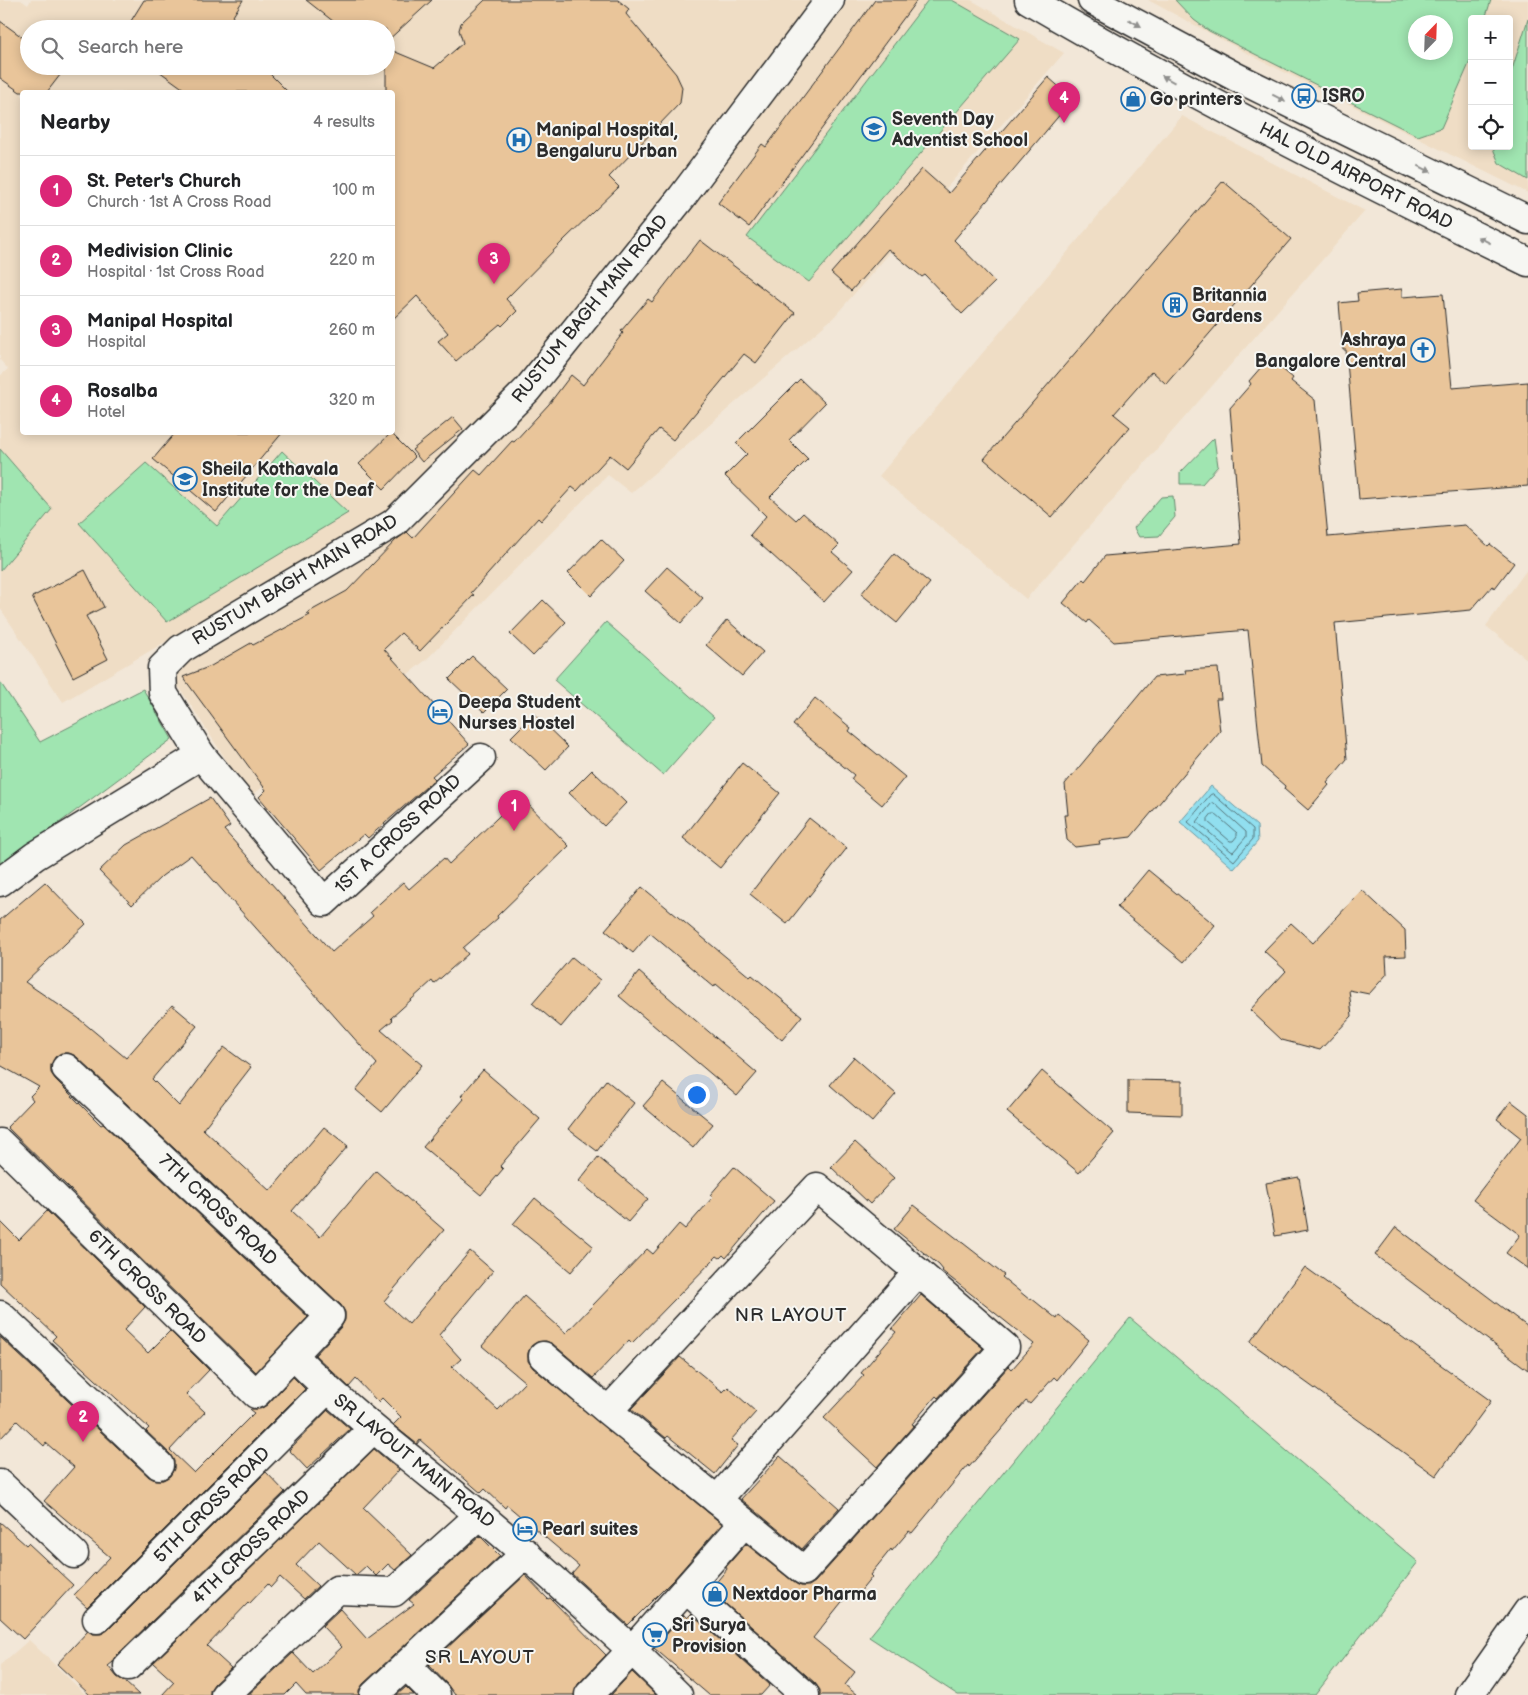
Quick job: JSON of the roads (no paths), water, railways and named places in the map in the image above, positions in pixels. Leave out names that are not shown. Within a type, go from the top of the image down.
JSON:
[{"type":"street","name":"RUSTUM BAGH MAIN ROAD","points":[[201,755],[163,693],[162,668],[181,649],[394,523],[520,397],[682,197],[830,0]]},
{"type":"street","name":"HAL OLD AIRPORT ROAD","points":[[1029,0],[1206,100],[1528,262]]},
{"type":"street","name":"HAL OLD AIRPORT ROAD","points":[[1092,0],[1236,78],[1528,220]]},
{"type":"street","name":"1ST A CROSS ROAD","points":[[201,755],[324,902],[481,758]]},
{"type":"street","points":[[0,882],[35,856],[201,755]]},
{"type":"street","name":"7TH CROSS ROAD","points":[[66,1068],[330,1316],[293,1355]]},
{"type":"street","name":"6TH CROSS ROAD","points":[[0,1143],[256,1394],[293,1355]]},
{"type":"street","points":[[543,1356],[608,1411],[804,1571],[1005,1347],[817,1187],[608,1411]]},
{"type":"street","points":[[717,1500],[918,1272]]},
{"type":"street","points":[[0,1315],[158,1465]]},
{"type":"street","name":"SR LAYOUT MAIN ROAD","points":[[293,1355],[327,1390],[526,1553],[678,1695]]},
{"type":"street","name":"5TH CROSS ROAD","points":[[97,1619],[327,1390]]},
{"type":"street","name":"4TH CROSS ROAD","points":[[128,1666],[373,1428]]},
{"type":"street","points":[[0,1484],[74,1554]]},
{"type":"street","points":[[225,1695],[337,1590],[394,1592],[480,1514]]},
{"type":"street","points":[[589,1695],[632,1650],[744,1522]]},
{"type":"street","points":[[374,1695],[526,1553]]},
{"type":"street","points":[[686,1589],[805,1695]]},
{"type":"street","points":[[1478,1692],[1528,1610]]},
{"type":"street","points":[[406,1665],[436,1695]]},
{"type":"water","points":[[1211,786],[1257,826],[1258,841],[1234,869],[1180,822]]},
{"type":"place","name":"ISRO","points":[[1304,96]]},
{"type":"place","name":"Go printers","points":[[1133,99]]},
{"type":"place","name":"Rosalba","points":[[1064,123]]},
{"type":"place","name":"Seventh Day Adventist School","points":[[874,129]]},
{"type":"place","name":"Manipal Hospital, Bengaluru Urban","points":[[519,140]]},
{"type":"place","name":"Manipal Hospital","points":[[494,284]]},
{"type":"place","name":"Britannia Gardens","points":[[1175,305]]},
{"type":"place","name":"Ashraya Bangalore Central","points":[[1423,350]]},
{"type":"place","name":"Sheila Kothavala Institute for the Deaf","points":[[185,479]]},
{"type":"place","name":"Deepa Student Nurses Hostel","points":[[440,712]]},
{"type":"place","name":"St. Peter's Church","points":[[514,831]]},
{"type":"place","name":"Medivision Clinic","points":[[83,1442]]},
{"type":"place","name":"Pearl suites","points":[[525,1529]]},
{"type":"place","name":"Nextdoor Pharma","points":[[715,1594]]},
{"type":"place","name":"Sri Surya Provision","points":[[655,1635]]},
{"type":"district","name":"NR LAYOUT","points":[[791,1315]]},
{"type":"district","name":"SR LAYOUT","points":[[480,1657]]}]
